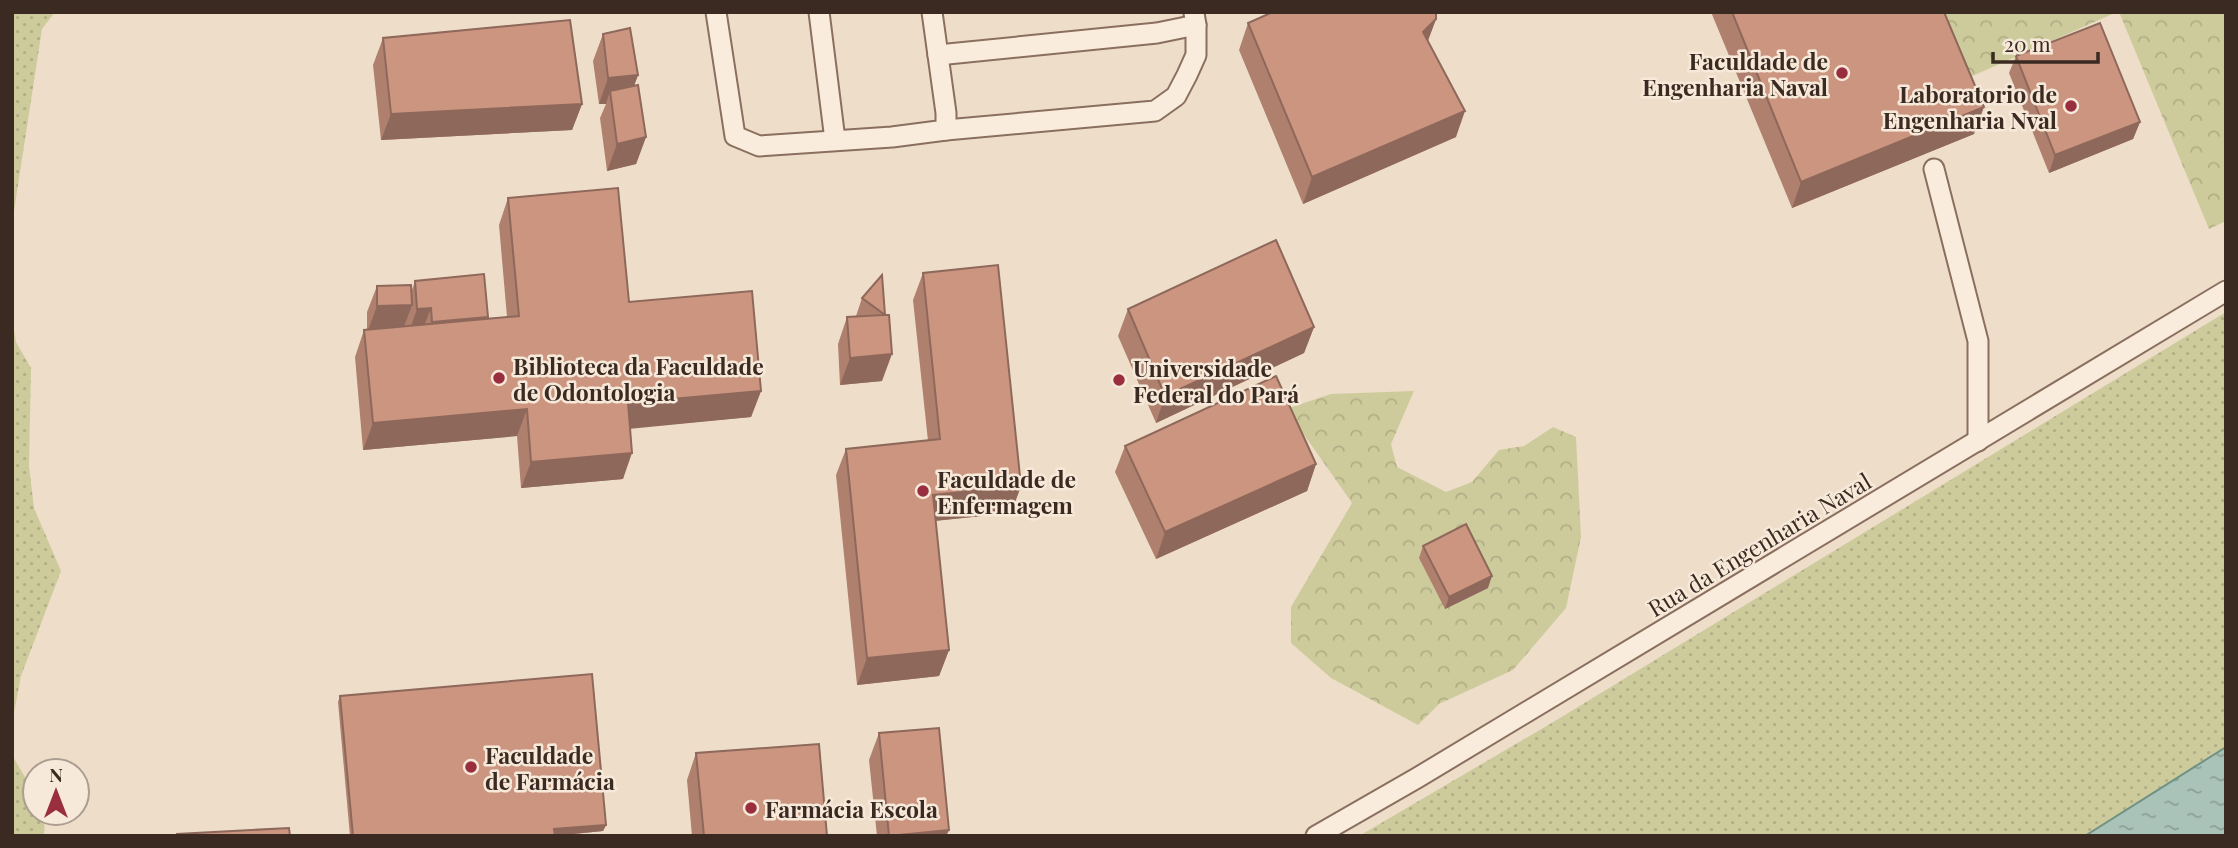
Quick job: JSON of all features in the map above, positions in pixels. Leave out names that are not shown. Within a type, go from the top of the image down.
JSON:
[{"type":"lane","points":[[716,12],[735,136],[759,146],[1155,111],[1176,96],[1196,55],[1195,18],[1157,33],[938,55]]},
{"type":"lane","points":[[819,12],[835,140]]},
{"type":"lane","points":[[932,12],[946,130]]},
{"type":"lane","points":[[1934,169],[1978,341],[1978,440]]},
{"type":"lane","name":"Rua da Engenharia Naval","points":[[1316,836],[1417,778],[2226,291]]},
{"type":"green space","points":[[12,12],[55,12],[42,29],[12,224]]},
{"type":"green space","points":[[1942,12],[2117,12],[1968,78]]},
{"type":"green space","points":[[2119,12],[2226,12],[2226,221],[2209,229]]},
{"type":"green space","points":[[2226,312],[2226,747],[2085,836],[1359,836],[1555,721]]},
{"type":"green space","points":[[12,317],[16,342],[31,368],[29,466],[34,508],[61,571],[21,676],[12,723]]},
{"type":"green space","points":[[1414,391],[1391,444],[1397,467],[1446,492],[1472,482],[1499,450],[1524,446],[1553,427],[1576,437],[1581,537],[1566,608],[1513,670],[1439,704],[1418,725],[1331,678],[1291,643],[1291,607],[1352,503],[1286,409],[1331,394]]},
{"type":"green space","points":[[12,755],[21,770],[21,827],[44,827],[44,836],[12,836]]},
{"type":"water","points":[[2226,747],[2226,836],[2085,836]]},
{"type":"building","points":[[1273,12],[1436,12],[1436,19],[1423,32],[1465,111],[1312,177],[1248,23]]},
{"type":"building","name":"Faculdade de Engenharia Naval","points":[[1732,12],[1944,12],[1984,107],[1801,182]]},
{"type":"building","points":[[570,20],[582,104],[391,114],[383,38]]},
{"type":"building","name":"Laboratorio de Engenharia Nval","points":[[2100,23],[2140,122],[2055,155],[2016,56]]},
{"type":"building","points":[[630,28],[638,75],[608,78],[603,34]]},
{"type":"building","points":[[638,85],[646,137],[617,144],[610,91]]},
{"type":"building","points":[[618,188],[629,302],[752,291],[761,391],[628,403],[632,453],[531,462],[527,409],[373,423],[364,330],[519,316],[508,198]]},
{"type":"building","points":[[1276,240],[1314,327],[1165,396],[1128,309]]},
{"type":"building","name":"Faculdade de Enfermagem","points":[[998,265],[1021,486],[933,495],[949,650],[867,658],[846,449],[940,439],[923,273]]},
{"type":"building","points":[[484,274],[488,317],[432,322],[431,308],[417,309],[415,281]]},
{"type":"building","points":[[882,275],[885,315],[862,298]]},
{"type":"building","points":[[411,285],[412,305],[377,306],[377,286]]},
{"type":"building","points":[[889,315],[892,354],[850,358],[847,317]]},
{"type":"building","points":[[1276,376],[1316,464],[1165,532],[1125,446]]},
{"type":"building","points":[[1466,524],[1492,576],[1449,597],[1423,546]]},
{"type":"building","name":"Faculdade de Farmácia","points":[[592,674],[606,825],[554,829],[555,836],[353,836],[340,696]]},
{"type":"building","points":[[939,728],[949,830],[889,836],[879,733]]},
{"type":"building","name":"Farmácia Escola","points":[[819,744],[827,836],[704,836],[696,753]]},
{"type":"building","points":[[289,828],[290,836],[177,836],[177,834]]},
{"type":"place","name":"Faculdade de Engenharia Naval","points":[[1842,73]]},
{"type":"place","name":"Laboratorio de Engenharia Nval","points":[[2071,106]]},
{"type":"place","name":"Biblioteca da Faculdade de Odontologia","points":[[499,378]]},
{"type":"place","name":"Universidade Federal do Pará","points":[[1119,380]]},
{"type":"place","name":"Faculdade de Enfermagem","points":[[923,491]]},
{"type":"place","name":"Faculdade de Farmácia","points":[[471,767]]},
{"type":"place","name":"Farmácia Escola","points":[[751,808]]}]
